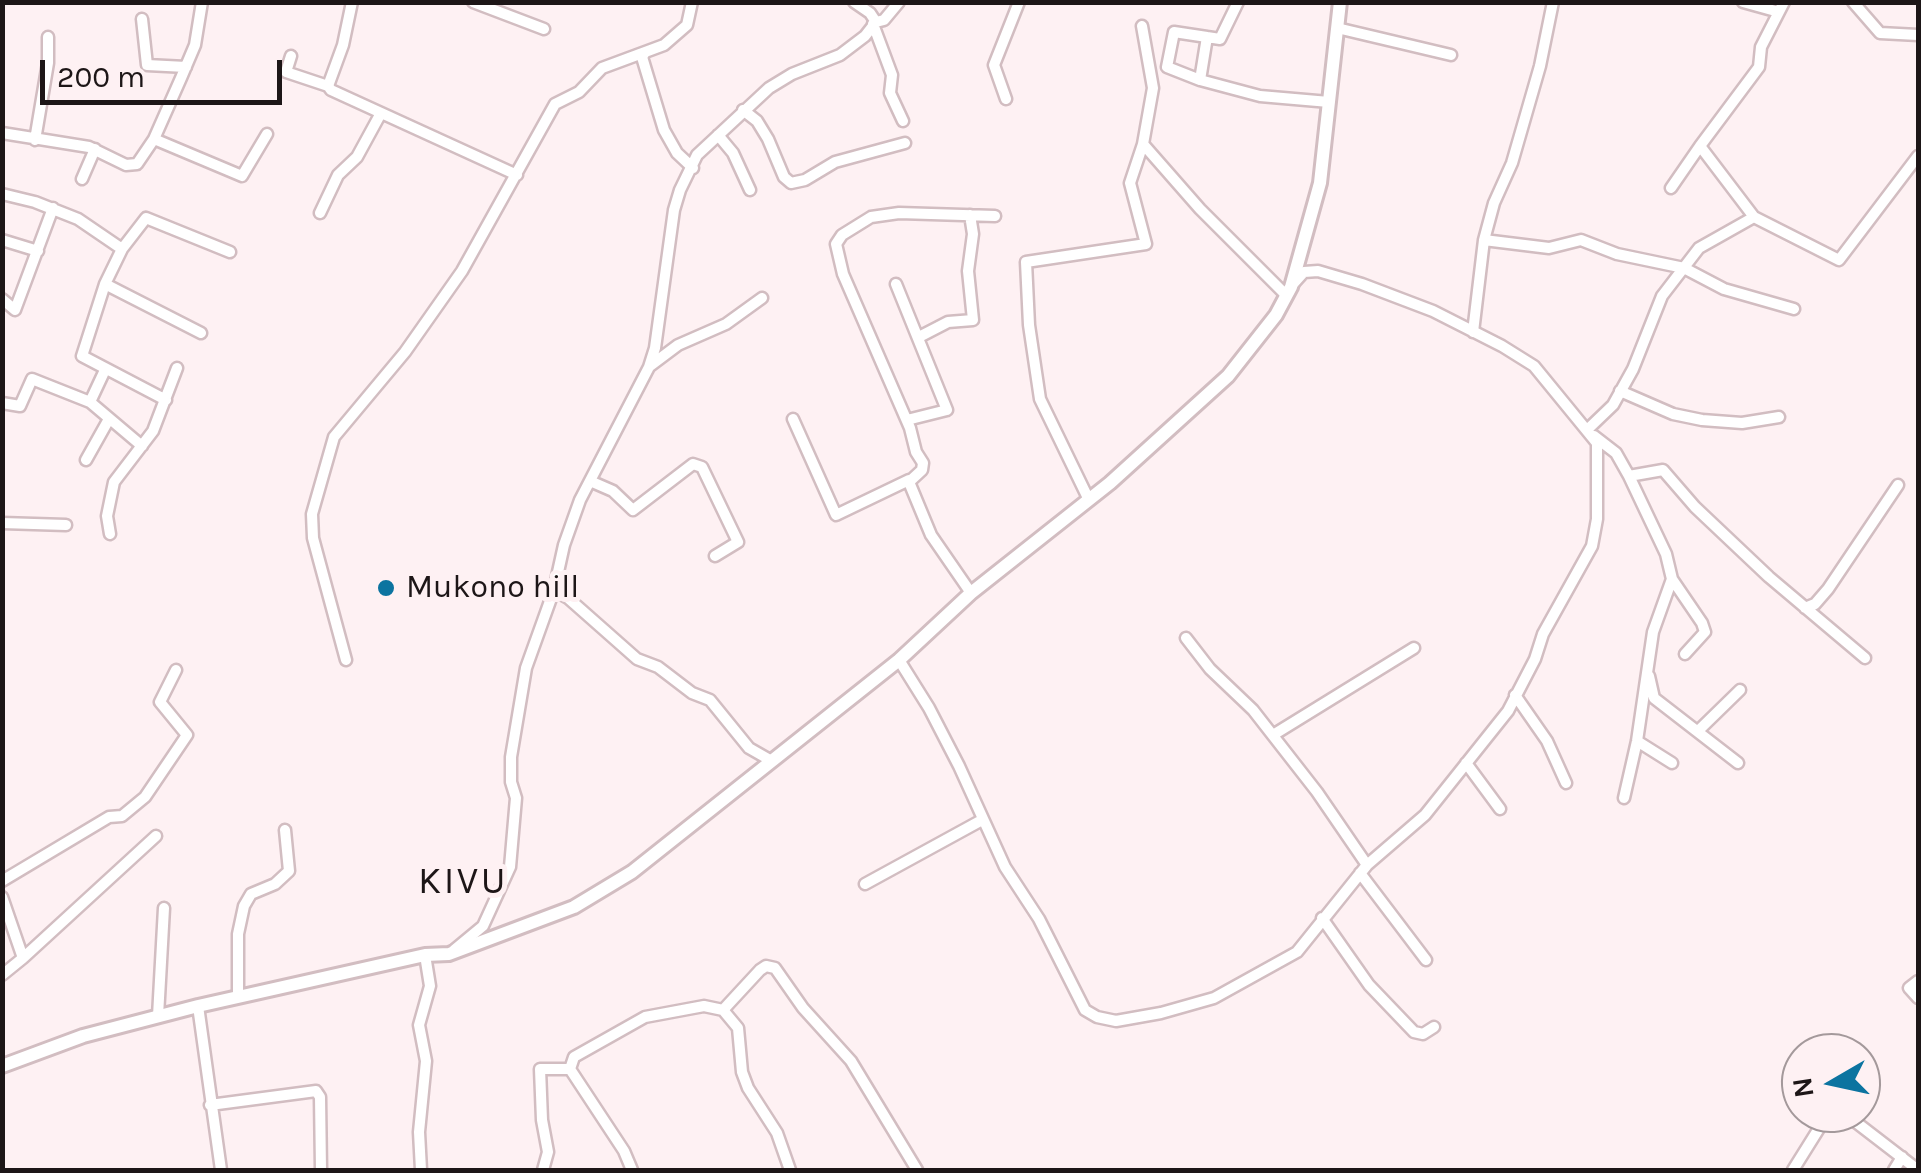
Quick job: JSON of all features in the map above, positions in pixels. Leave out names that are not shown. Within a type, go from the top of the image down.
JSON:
[{"type":"street","points":[[2,133],[95,149],[132,166],[140,162],[195,44],[202,2]]},
{"type":"street","points":[[328,86],[343,45],[352,2]]},
{"type":"street","points":[[473,2],[544,29]]},
{"type":"street","points":[[346,660],[313,538],[312,514],[338,429],[406,352],[450,288],[518,175],[555,104],[574,95],[602,68],[644,54],[680,33],[690,18],[692,2]]},
{"type":"street","points":[[854,2],[875,23],[892,75],[890,93],[903,122]]},
{"type":"street","points":[[449,954],[483,926],[510,867],[516,798],[510,782],[526,668],[554,590],[564,544],[590,481],[649,366],[655,348],[674,210],[698,156],[769,88],[792,74],[840,55],[875,23],[884,20],[899,2]]},
{"type":"street","points":[[1006,99],[994,65],[1019,2]]},
{"type":"street","points":[[1238,2],[1220,39],[1174,32],[1166,66],[1260,96],[1329,102]]},
{"type":"street","points":[[1473,332],[1484,240],[1494,203],[1512,163],[1540,66],[1553,2]]},
{"type":"street","points":[[1671,188],[1759,67],[1761,48],[1781,7],[1743,2]]},
{"type":"street","points":[[1853,2],[1880,33],[1918,35]]},
{"type":"street","points":[[2,1066],[83,1036],[158,1016],[425,954],[449,954],[574,907],[632,872],[900,660],[971,593],[1089,500],[1228,376],[1276,315],[1288,291],[1320,183],[1337,28],[1336,3]]},
{"type":"street","points":[[142,19],[146,65],[186,67]]},
{"type":"street","points":[[1089,500],[1040,399],[1029,325],[1026,262],[1146,244],[1130,182],[1144,144],[1153,88],[1142,26]]},
{"type":"street","points":[[1337,28],[1451,55]]},
{"type":"street","points":[[36,140],[48,64],[48,37]]},
{"type":"street","points":[[1200,80],[1207,37]]},
{"type":"street","points":[[644,54],[664,130],[677,153],[693,168]]},
{"type":"street","points":[[291,56],[286,72],[328,86],[518,175]]},
{"type":"street","points":[[743,110],[768,139],[784,177],[791,183],[805,180],[835,162],[905,143]]},
{"type":"street","points":[[320,212],[338,176],[358,156],[380,113]]},
{"type":"street","points":[[154,139],[242,176],[267,134]]},
{"type":"street","points":[[718,135],[733,153],[750,190]]},
{"type":"street","points":[[1144,144],[1200,208],[1288,291]]},
{"type":"street","points":[[1700,146],[1754,218],[1839,260],[1918,156]]},
{"type":"street","points":[[82,179],[95,149]]},
{"type":"street","points":[[2,194],[53,208],[90,225],[122,249]]},
{"type":"street","points":[[2,299],[15,310],[53,208]]},
{"type":"street","points":[[793,419],[836,515],[909,480],[924,465],[843,274],[836,242],[872,217],[899,213],[995,216]]},
{"type":"street","points":[[918,337],[948,322],[973,320],[968,270],[974,234],[970,215]]},
{"type":"street","points":[[166,400],[82,354],[106,284],[122,249],[146,218],[230,252]]},
{"type":"street","points":[[1591,432],[1620,392],[1662,296],[1699,248],[1754,218]]},
{"type":"street","points":[[2,240],[38,251]]},
{"type":"street","points":[[1484,240],[1549,248],[1581,240],[1617,254],[1684,268],[1724,289],[1794,309]]},
{"type":"street","points":[[900,660],[930,708],[1004,867],[1046,932],[1085,1010],[1106,1020],[1161,1014],[1226,992],[1296,952],[1312,937],[1322,918],[1364,869],[1424,814],[1508,711],[1535,659],[1543,634],[1592,546],[1597,519],[1598,443],[1534,366],[1433,311],[1318,271],[1304,272],[1288,291]]},
{"type":"street","points":[[106,284],[201,333]]},
{"type":"street","points":[[896,284],[947,410],[907,420]]},
{"type":"street","points":[[649,366],[678,346],[726,324],[762,298]]},
{"type":"street","points":[[110,534],[107,516],[114,482],[153,431],[177,368]]},
{"type":"street","points":[[90,402],[105,370]]},
{"type":"street","points":[[2,404],[20,406],[32,379],[90,402],[142,446]]},
{"type":"street","points":[[1620,392],[1672,414],[1702,420],[1742,423],[1779,417]]},
{"type":"street","points":[[86,460],[109,419]]},
{"type":"street","points":[[1591,432],[1616,453],[1630,476],[1666,554],[1672,579],[1705,632],[1685,654]]},
{"type":"street","points":[[590,481],[612,491],[633,510],[693,464],[702,468],[738,542],[714,556]]},
{"type":"street","points":[[1630,476],[1663,470],[1695,507],[1865,658]]},
{"type":"street","points":[[909,480],[931,535],[971,593]]},
{"type":"street","points":[[1805,608],[1815,604],[1828,588],[1898,484]]},
{"type":"street","points":[[2,523],[66,525]]},
{"type":"street","points":[[1624,798],[1637,742],[1653,632],[1672,579]]},
{"type":"street","points":[[554,590],[637,659],[658,667],[692,693],[710,700],[749,748],[770,760]]},
{"type":"street","points":[[1186,638],[1210,670],[1253,710],[1317,792],[1426,960]]},
{"type":"street","points":[[1273,734],[1414,648]]},
{"type":"street","points":[[2,881],[110,816],[122,816],[145,797],[187,735],[160,702],[176,670]]},
{"type":"street","points":[[1647,670],[1654,698],[1738,763]]},
{"type":"street","points":[[1699,730],[1740,690]]},
{"type":"street","points":[[1515,695],[1547,741],[1566,783]]},
{"type":"street","points":[[1642,704],[1654,698]]},
{"type":"street","points":[[1637,742],[1672,762]]},
{"type":"street","points":[[1466,763],[1500,809]]},
{"type":"street","points":[[865,884],[982,820]]},
{"type":"street","points":[[238,997],[238,934],[244,906],[251,894],[275,884],[289,871],[285,830]]},
{"type":"street","points":[[2,975],[156,836]]},
{"type":"street","points":[[2,897],[23,958]]},
{"type":"street","points":[[158,1016],[164,908]]},
{"type":"street","points":[[1322,918],[1369,985],[1414,1032],[1423,1034],[1434,1027]]},
{"type":"street","points":[[421,1170],[419,1132],[426,1061],[419,1024],[430,986],[425,954]]},
{"type":"street","points":[[723,1010],[760,970],[766,966],[775,968],[803,1008],[851,1061],[917,1170]]},
{"type":"street","points":[[1918,981],[1909,988],[1918,998]]},
{"type":"street","points":[[198,1006],[221,1170]]},
{"type":"street","points":[[570,1068],[574,1057],[645,1016],[704,1006],[723,1010],[738,1028],[742,1072],[748,1088],[777,1133],[790,1170]]},
{"type":"street","points":[[542,1170],[548,1152],[539,1072],[570,1068]]},
{"type":"street","points":[[570,1068],[624,1151],[632,1170]]},
{"type":"street","points":[[210,1105],[316,1091],[320,1097],[321,1170]]},
{"type":"street","points":[[1793,1170],[1815,1133]]},
{"type":"street","points":[[1870,1133],[1918,1170]]},
{"type":"street","points":[[1894,1170],[1902,1157]]},
{"type":"place","name":"Mukono hill","points":[[386,588]]},
{"type":"district","name":"KIVU","points":[[463,882]]}]
